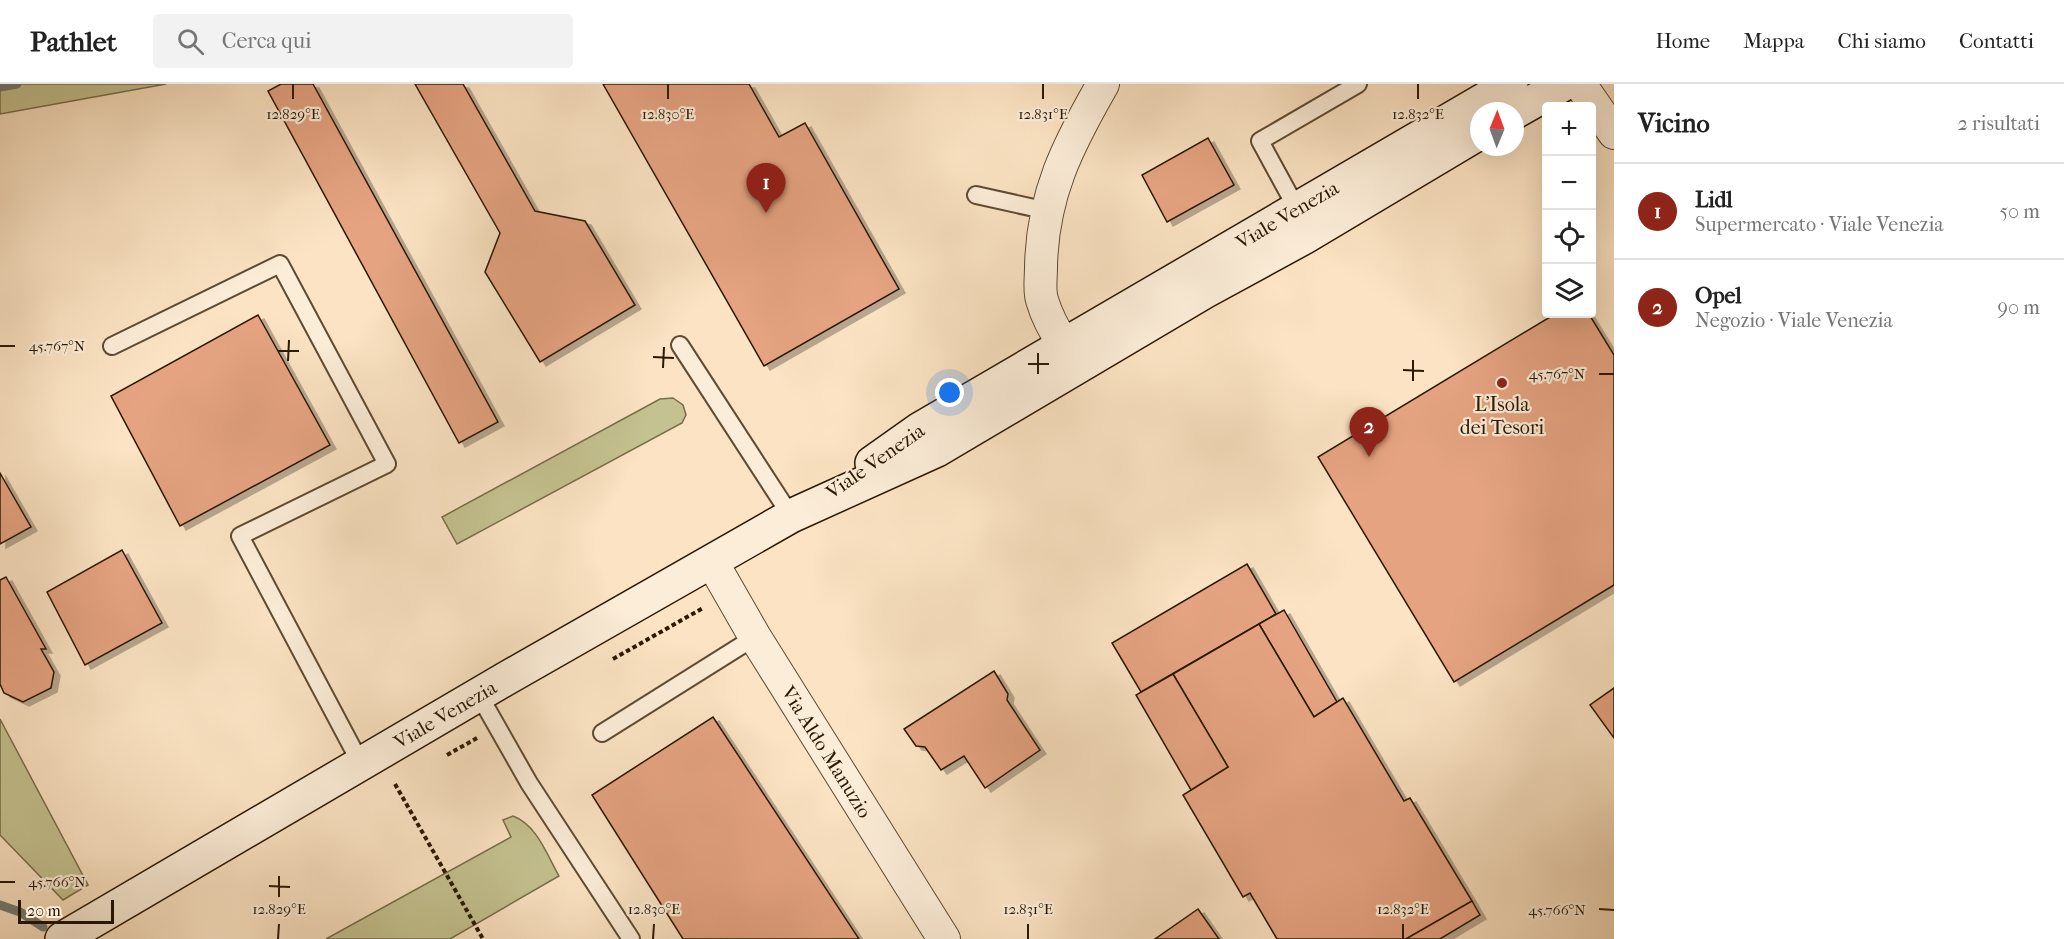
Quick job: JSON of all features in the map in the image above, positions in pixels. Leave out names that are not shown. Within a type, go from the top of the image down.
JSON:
[{"type":"main road","name":"Viale Venezia","points":[[802,511],[920,429],[1394,152],[1514,100],[1564,84]]},
{"type":"main road","name":"Viale Venezia","points":[[71,934],[479,695],[802,511],[937,450],[1470,138]]},
{"type":"street","points":[[1064,345],[1052,327],[1041,297],[1041,240],[1054,183],[1076,130],[1103,84]]},
{"type":"street","points":[[1580,84],[1614,133]]},
{"type":"street","name":"Viale Venezia","points":[[1018,402],[1022,388],[1059,356],[1064,345],[1088,348],[1125,339]]},
{"type":"street","name":"Via Aldo Manuzio","points":[[712,562],[755,637],[944,939]]},
{"type":"lane","points":[[1239,273],[1242,258],[1289,230],[1297,221],[1297,209],[1260,141],[1358,84]]},
{"type":"lane","points":[[1394,152],[1412,153],[1430,147],[1470,123]]},
{"type":"lane","points":[[976,195],[1048,211]]},
{"type":"lane","points":[[1297,209],[1313,214],[1344,200],[1370,198]]},
{"type":"lane","points":[[112,346],[280,264],[387,464],[240,536],[361,764]]},
{"type":"lane","points":[[680,345],[802,511]]},
{"type":"lane","points":[[602,734],[755,637]]},
{"type":"lane","points":[[479,695],[529,783],[631,939]]},
{"type":"path","points":[[395,784],[483,939]]},
{"type":"shaded area","points":[[0,84],[166,84],[0,114]]},
{"type":"shaded area","points":[[673,398],[683,405],[686,415],[682,423],[457,544],[442,517],[660,399]]},
{"type":"shaded area","points":[[0,719],[88,885],[63,900],[0,835]]},
{"type":"shaded area","points":[[513,816],[529,826],[535,833],[559,876],[450,939],[326,939],[511,837],[503,820]]},
{"type":"building","points":[[281,84],[313,84],[498,422],[459,443],[268,91]]},
{"type":"building","points":[[415,84],[463,84],[535,211],[585,221],[635,305],[540,362],[485,272],[500,233]]},
{"type":"building","points":[[603,84],[749,84],[779,137],[805,123],[899,289],[764,366]]},
{"type":"building","points":[[1208,138],[1234,185],[1167,222],[1142,175]]},
{"type":"building","points":[[258,315],[330,445],[180,526],[111,396]]},
{"type":"building","points":[[1548,318],[1591,318],[1614,355],[1614,585],[1454,682],[1318,457]]},
{"type":"building","points":[[0,473],[31,527],[0,544]]},
{"type":"building","points":[[122,550],[162,623],[85,665],[47,592]]},
{"type":"building","points":[[1247,564],[1276,614],[1141,692],[1112,643]]},
{"type":"building","points":[[6,577],[46,649],[41,649],[54,672],[51,688],[23,702],[4,693],[0,684],[0,580]]},
{"type":"building","points":[[1284,610],[1337,702],[1314,717],[1259,624]]},
{"type":"building","points":[[1259,624],[1314,717],[1343,698],[1404,801],[1410,798],[1472,901],[1406,939],[1277,939],[1250,893],[1243,897],[1183,795],[1228,767],[1173,674]]},
{"type":"building","points":[[994,671],[1008,694],[1007,700],[1040,750],[985,788],[964,756],[941,770],[925,747],[916,746],[904,729]]},
{"type":"building","points":[[1173,674],[1228,767],[1191,790],[1136,695]]},
{"type":"building","points":[[1614,688],[1614,738],[1590,705]]},
{"type":"building","points":[[713,717],[859,939],[683,939],[592,795]]},
{"type":"building","points":[[1472,901],[1480,915],[1440,939],[1406,939]]},
{"type":"building","points":[[1198,909],[1219,939],[1155,939]]},
{"type":"waterway","points":[[0,87],[17,84]]},
{"type":"waterway","points":[[0,905],[20,912],[43,927]]},
{"type":"place","name":"Lidl","points":[[766,213]]},
{"type":"place","name":"L'Isola dei Tesori","points":[[1502,383]]},
{"type":"place","name":"Opel","points":[[1369,457]]}]
